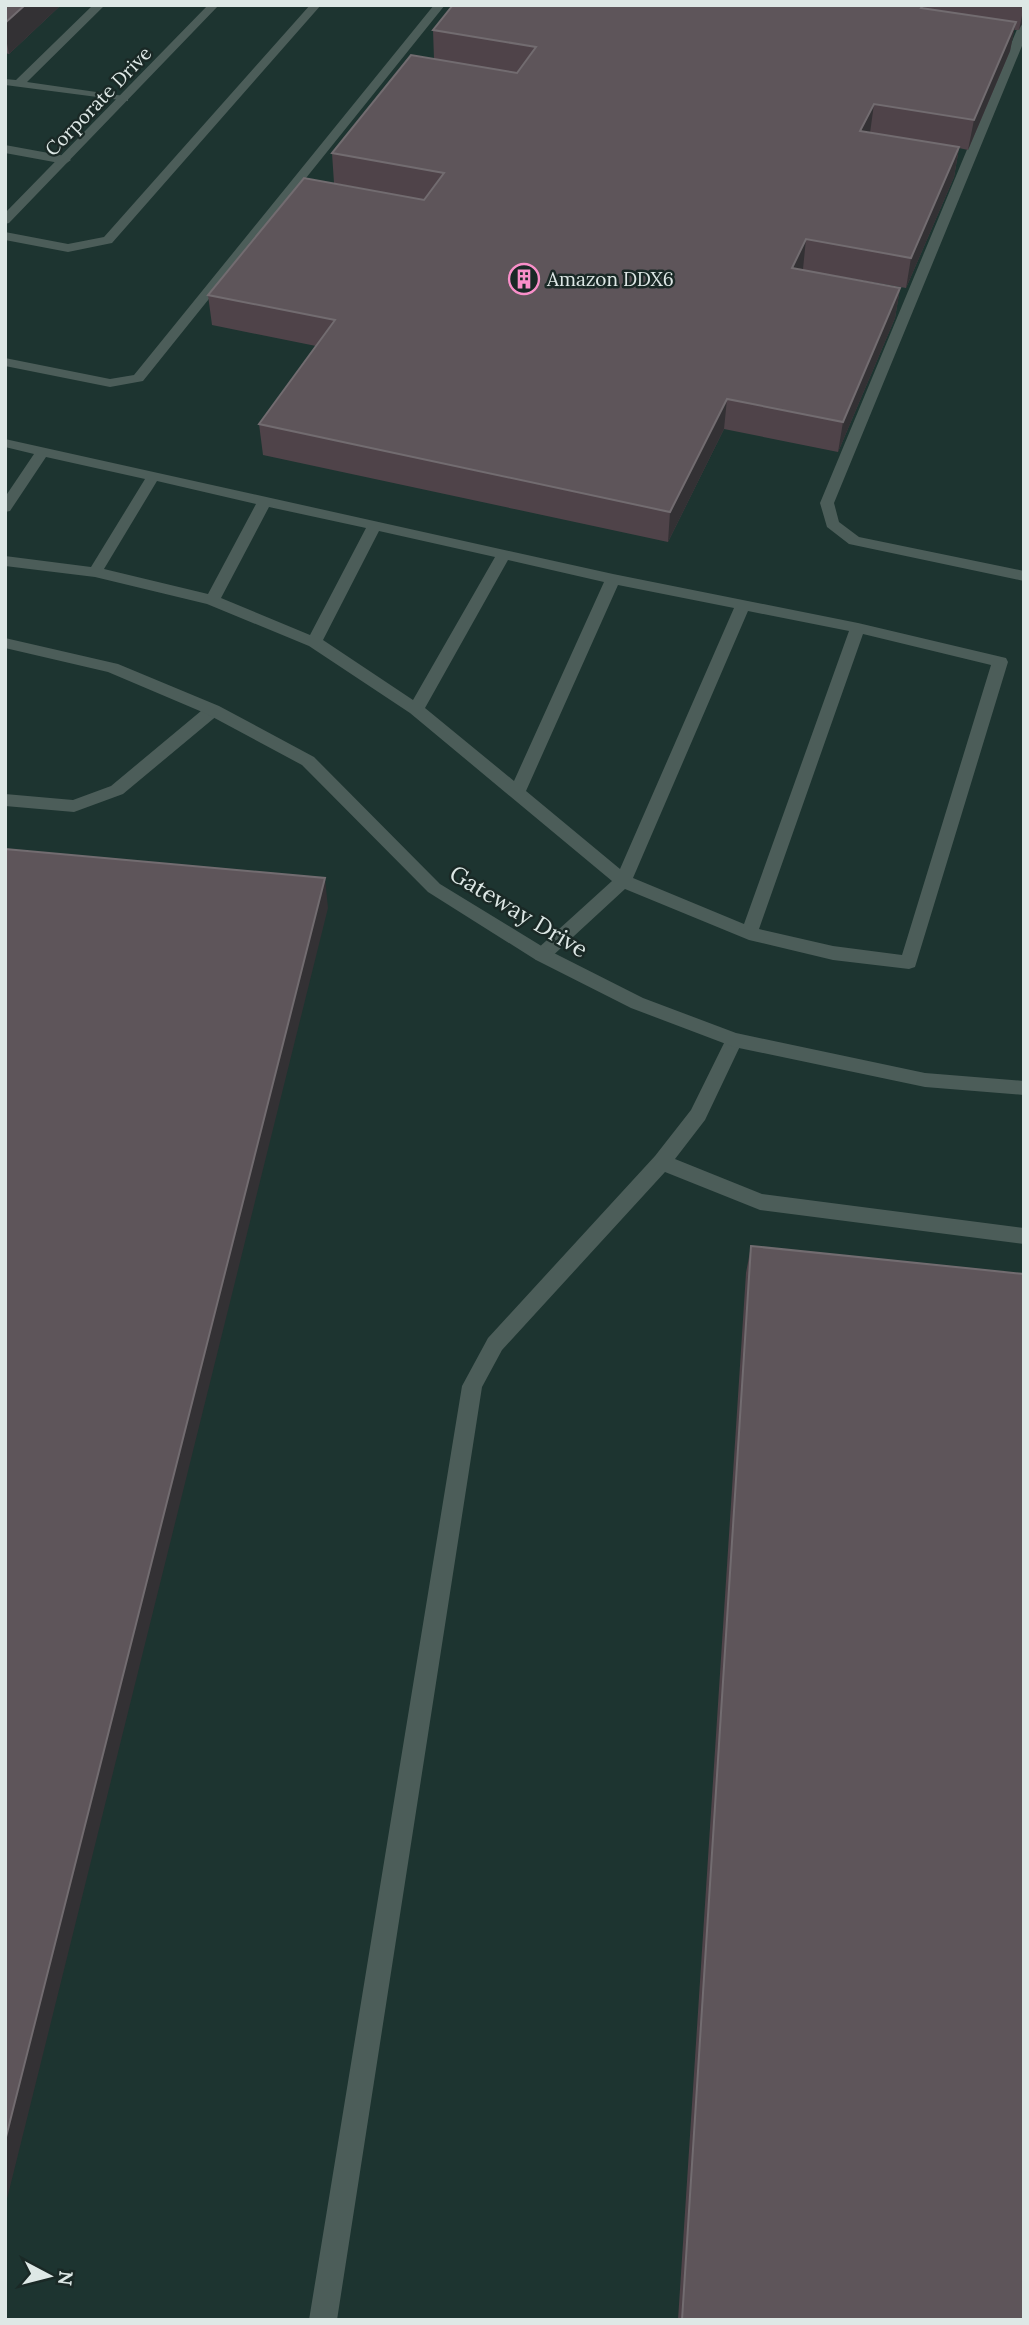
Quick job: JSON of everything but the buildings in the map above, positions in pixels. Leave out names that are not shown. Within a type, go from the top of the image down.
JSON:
[{"type":"street","points":[[20,82],[100,5]]},
{"type":"street","name":"Corporate Drive","points":[[5,220],[215,5]]},
{"type":"street","points":[[5,236],[68,248],[107,240],[316,5]]},
{"type":"street","points":[[5,362],[110,383],[138,378],[440,5]]},
{"type":"street","points":[[1024,27],[827,503],[832,524],[854,541],[1024,576]]},
{"type":"street","points":[[5,82],[20,82],[124,99]]},
{"type":"street","points":[[5,149],[65,160]]},
{"type":"street","points":[[5,443],[613,579],[858,628],[1000,662],[909,962],[833,953],[749,933],[623,881],[416,709],[314,642],[212,600],[94,572],[5,561]]},
{"type":"street","points":[[5,508],[43,451]]},
{"type":"street","points":[[94,572],[153,477]]},
{"type":"street","points":[[212,600],[265,501]]},
{"type":"street","points":[[314,642],[375,525]]},
{"type":"street","points":[[416,709],[504,554]]},
{"type":"street","points":[[517,793],[613,579]]},
{"type":"street","points":[[542,955],[623,881],[743,606]]},
{"type":"street","points":[[749,933],[858,628]]},
{"type":"street","name":"Gateway Drive","points":[[5,643],[112,668],[212,710],[308,761],[434,888],[542,955],[637,1003],[734,1040],[925,1080],[1024,1088]]},
{"type":"street","points":[[5,800],[74,806],[117,790],[212,710]]},
{"type":"street","points":[[323,2320],[472,1386],[495,1344],[662,1161],[698,1115],[734,1040]]},
{"type":"street","points":[[662,1161],[760,1202],[1024,1236]]},
{"type":"shaded area","points":[[5,5],[1024,5],[1024,2320],[5,2320]]},
{"type":"place","name":"Amazon DDX6","points":[[524,279]]}]
